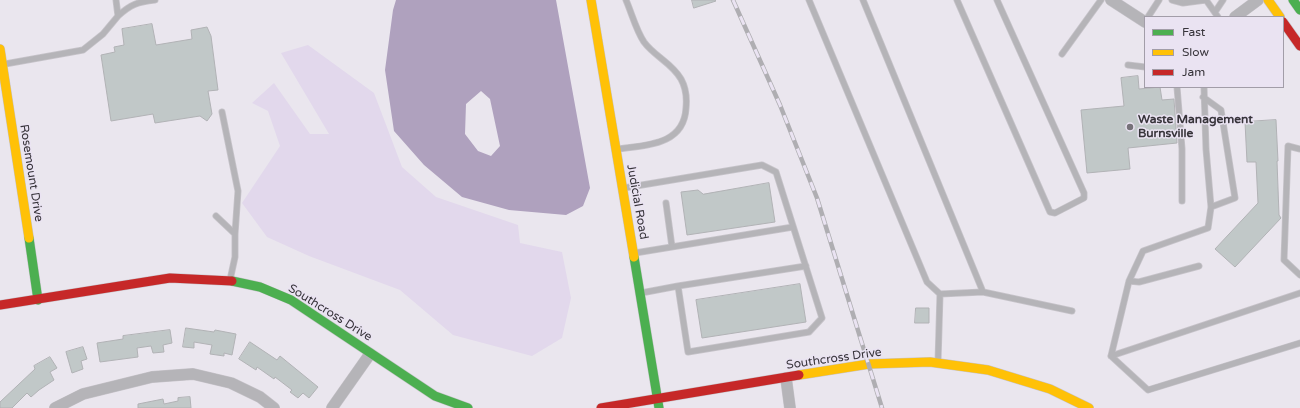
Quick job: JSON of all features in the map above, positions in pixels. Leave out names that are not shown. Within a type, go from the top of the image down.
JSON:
[{"type":"street","name":"Judicial Road","points":[[591,0],[658,404]]},
{"type":"street","points":[[1111,0],[1144,21]]},
{"type":"street","points":[[1236,16],[1258,0]]},
{"type":"street","points":[[1268,0],[1279,16]]},
{"type":"street","points":[[1293,0],[1300,10]]},
{"type":"street","points":[[1284,23],[1300,46]]},
{"type":"street","name":"Rosemount Drive","points":[[0,49],[3,86],[38,300]]},
{"type":"street","name":"Southcross Drive","points":[[0,305],[170,278],[230,280],[260,287],[291,300],[435,396],[468,408]]},
{"type":"street","points":[[332,408],[370,354]]},
{"type":"street","name":"Southcross Drive","points":[[601,408],[658,404],[786,378],[869,364],[930,362],[995,372],[1050,389],[1090,408]]},
{"type":"street","points":[[55,408],[83,394],[91,392],[152,377],[193,374],[231,383],[260,397],[274,408]]},
{"type":"street","points":[[786,378],[790,408]]},
{"type":"lane","points":[[116,0],[118,16]]},
{"type":"lane","points":[[2,64],[83,50],[103,34],[118,16],[128,7],[141,2],[155,0]]},
{"type":"lane","points":[[616,150],[658,143],[671,138],[678,132],[683,122],[687,100],[681,79],[672,67],[645,44],[640,36],[626,0]]},
{"type":"lane","points":[[809,0],[927,282],[940,294],[983,292],[1072,311]]},
{"type":"lane","points":[[863,0],[983,292]]},
{"type":"lane","points":[[957,0],[1050,212],[1055,213],[1084,198],[1084,193],[997,0]]},
{"type":"lane","points":[[1062,54],[1101,0]]},
{"type":"lane","points":[[1149,16],[1159,0]]},
{"type":"lane","points":[[1172,0],[1183,3],[1206,0],[1216,15]]},
{"type":"lane","points":[[1216,15],[1223,0]]},
{"type":"lane","points":[[1128,65],[1144,68]]},
{"type":"lane","points":[[1177,88],[1182,149],[1182,201]]},
{"type":"lane","points":[[1111,356],[1129,281],[1143,251],[1208,228],[1212,207],[1206,149],[1203,97],[1204,88]]},
{"type":"lane","points":[[1203,97],[1221,110],[1235,198],[1212,207]]},
{"type":"lane","points":[[222,112],[238,191],[235,257],[230,280]]},
{"type":"lane","points":[[1300,150],[1288,146],[1284,260],[1300,275]]},
{"type":"lane","points":[[622,188],[762,166],[776,172],[822,318],[809,332],[688,352],[678,286]]},
{"type":"lane","points":[[666,203],[672,247]]},
{"type":"lane","points":[[216,216],[235,234]]},
{"type":"lane","points":[[633,253],[793,227]]},
{"type":"lane","points":[[640,293],[806,266]]},
{"type":"lane","points":[[1129,281],[1139,282],[1199,266]]},
{"type":"lane","points":[[1111,356],[1300,293]]},
{"type":"lane","points":[[938,363],[940,294]]},
{"type":"lane","points":[[1111,356],[1148,390],[1300,343]]},
{"type":"shaded area","points":[[396,0],[556,0],[590,188],[583,206],[566,215],[509,210],[462,197],[424,165],[394,131],[385,70],[393,10]],"holes":[[[481,91],[490,99],[500,146],[491,156],[478,151],[465,134],[466,104]]]},
{"type":"shaded area","points":[[308,45],[374,93],[402,167],[436,197],[518,225],[520,243],[562,252],[571,298],[562,338],[532,356],[453,335],[400,290],[309,256],[267,237],[242,203],[280,146],[268,111],[252,103],[274,83],[310,134],[329,134],[281,53]]},
{"type":"building","points":[[692,0],[715,0],[716,1],[694,8]]},
{"type":"building","points":[[152,24],[156,45],[192,39],[191,30],[207,27],[211,36],[218,90],[208,91],[212,114],[207,121],[200,116],[155,123],[153,114],[111,121],[101,55],[115,52],[114,47],[124,45],[122,29]]},
{"type":"building","name":"Waste Management Burnsville","points":[[1138,76],[1139,89],[1160,88],[1162,100],[1174,99],[1177,143],[1128,148],[1130,169],[1087,173],[1081,110],[1124,106],[1121,78]]},
{"type":"building","points":[[1276,120],[1279,215],[1281,218],[1235,267],[1215,249],[1258,203],[1256,162],[1247,162],[1245,122]]},
{"type":"building","points":[[769,183],[775,222],[687,235],[681,192],[698,190],[703,194]]},
{"type":"building","points":[[800,284],[806,322],[702,338],[696,300]]},
{"type":"building","points":[[916,308],[929,308],[929,323],[915,323]]},
{"type":"building","points":[[186,328],[214,332],[215,330],[236,334],[232,355],[224,353],[224,356],[210,354],[212,345],[194,342],[194,348],[183,347]]},
{"type":"building","points":[[170,330],[172,343],[163,345],[164,352],[153,353],[151,346],[137,348],[138,357],[100,362],[97,343],[123,339],[123,336]]},
{"type":"building","points":[[250,342],[277,360],[280,356],[318,387],[309,398],[303,393],[298,398],[290,392],[292,390],[275,377],[274,379],[257,367],[256,370],[239,359]]},
{"type":"building","points":[[83,347],[87,359],[81,361],[83,369],[72,373],[66,352]]},
{"type":"building","points":[[50,357],[57,368],[50,372],[54,380],[31,397],[27,393],[12,408],[0,408],[0,402],[35,369],[34,366]]},
{"type":"building","points":[[190,397],[191,408],[138,408],[138,404],[163,399],[164,404],[178,401],[178,398]]},
{"type":"railway","points":[[733,0],[780,105],[817,198],[882,408]]},
{"type":"traffic: fast","points":[[1293,0],[1300,10]]},
{"type":"traffic: fast","points":[[29,238],[38,300]]},
{"type":"traffic: fast","points":[[634,257],[659,408]]},
{"type":"traffic: fast","points":[[232,281],[260,287],[291,300],[435,396],[468,408]]},
{"type":"traffic: slow","points":[[591,0],[634,257]]},
{"type":"traffic: slow","points":[[1268,0],[1279,16]]},
{"type":"traffic: slow","points":[[0,49],[29,238]]},
{"type":"traffic: slow","points":[[799,375],[869,364],[930,362],[988,370],[1050,389],[1089,408]]},
{"type":"traffic: jam","points":[[1284,23],[1300,46]]},
{"type":"traffic: jam","points":[[0,305],[170,278],[232,281]]},
{"type":"traffic: jam","points":[[601,408],[799,375]]},
{"type":"place","name":"Waste Management Burnsville","points":[[1130,127]]}]
